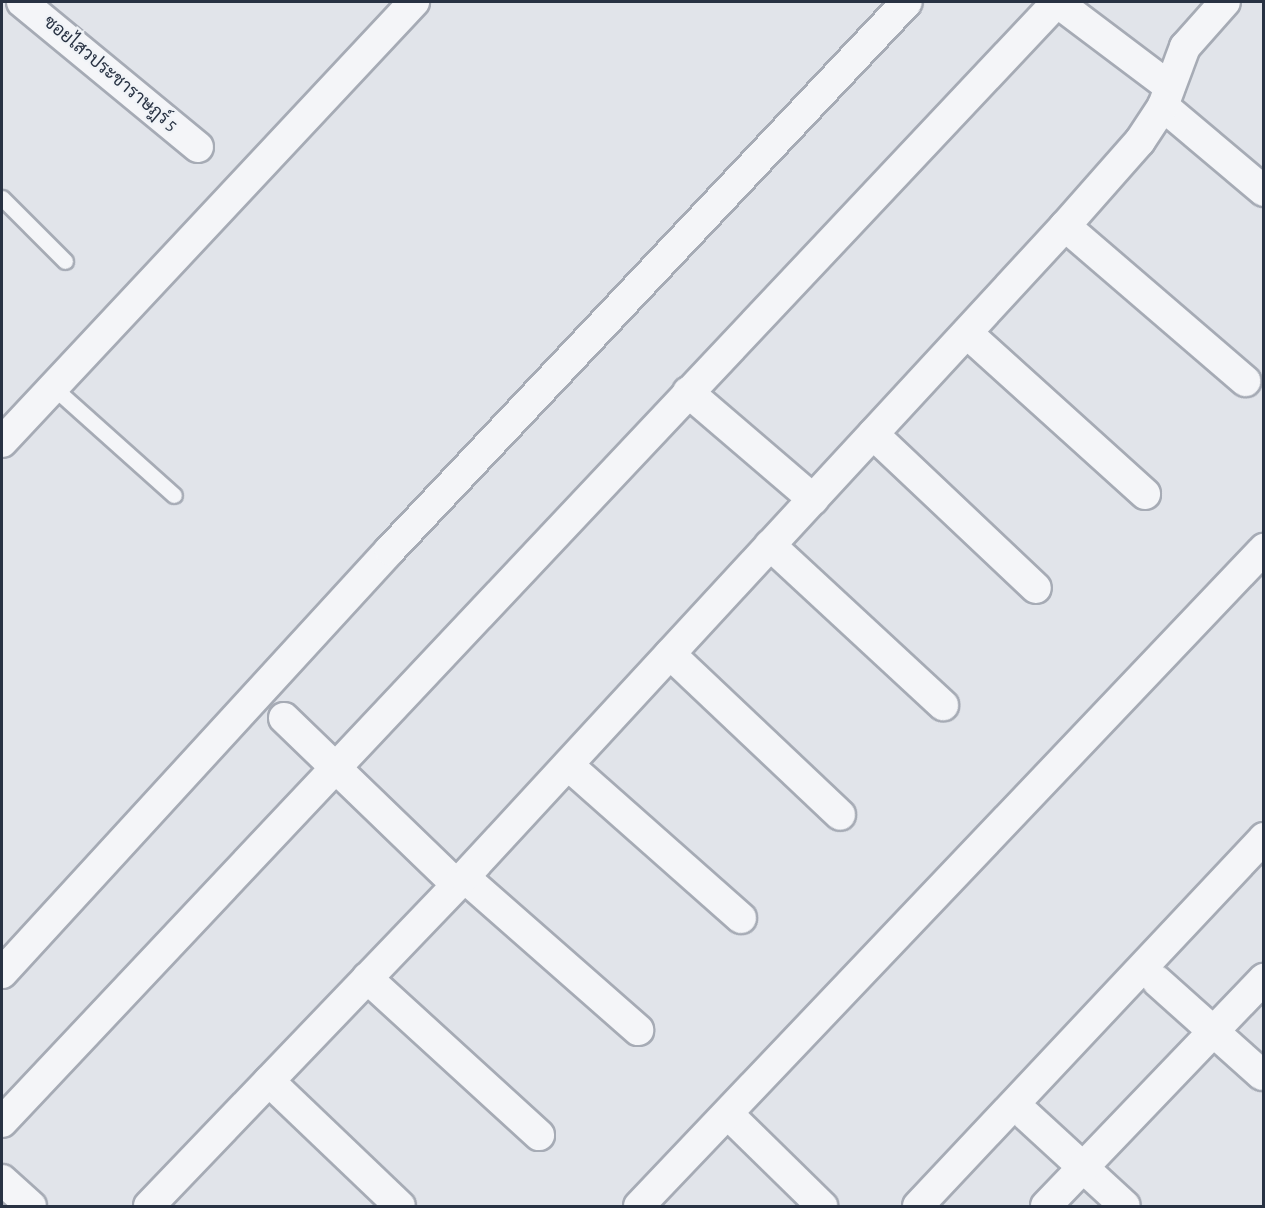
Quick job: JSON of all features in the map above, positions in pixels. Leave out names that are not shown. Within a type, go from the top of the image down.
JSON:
[{"type":"street","name":"ซอยไสวประชาราษฎร์ 5","points":[[22,2],[198,147]]},
{"type":"street","points":[[2,442],[414,2]]},
{"type":"street","points":[[2,973],[390,550],[907,2]]},
{"type":"street","points":[[2,1122],[1057,2],[1166,96],[1263,190]]},
{"type":"street","points":[[166,1201],[269,1081],[568,765],[1065,226],[1140,141],[1166,96],[1185,47],[1225,2]]},
{"type":"street","points":[[1065,226],[1245,381]]},
{"type":"street","points":[[966,333],[1145,494]]},
{"type":"street","points":[[688,392],[813,499]]},
{"type":"street","points":[[873,434],[1036,588]]},
{"type":"street","points":[[770,545],[943,705]]},
{"type":"street","points":[[639,1206],[1263,549]]},
{"type":"street","points":[[670,654],[840,815]]},
{"type":"street","points":[[284,718],[333,769],[638,1030]]},
{"type":"street","points":[[568,765],[741,918]]},
{"type":"street","points":[[918,1206],[1263,838]]},
{"type":"street","points":[[367,978],[539,1135]]},
{"type":"street","points":[[1046,1206],[1263,979]]},
{"type":"street","points":[[1157,981],[1262,1075]]},
{"type":"street","points":[[269,1081],[400,1206]]},
{"type":"street","points":[[728,1114],[822,1206]]},
{"type":"street","points":[[1026,1115],[1125,1206]]},
{"type":"street","points":[[2,1180],[31,1206]]},
{"type":"lane","points":[[2,198],[65,261]]},
{"type":"lane","points":[[53,387],[174,495]]}]
